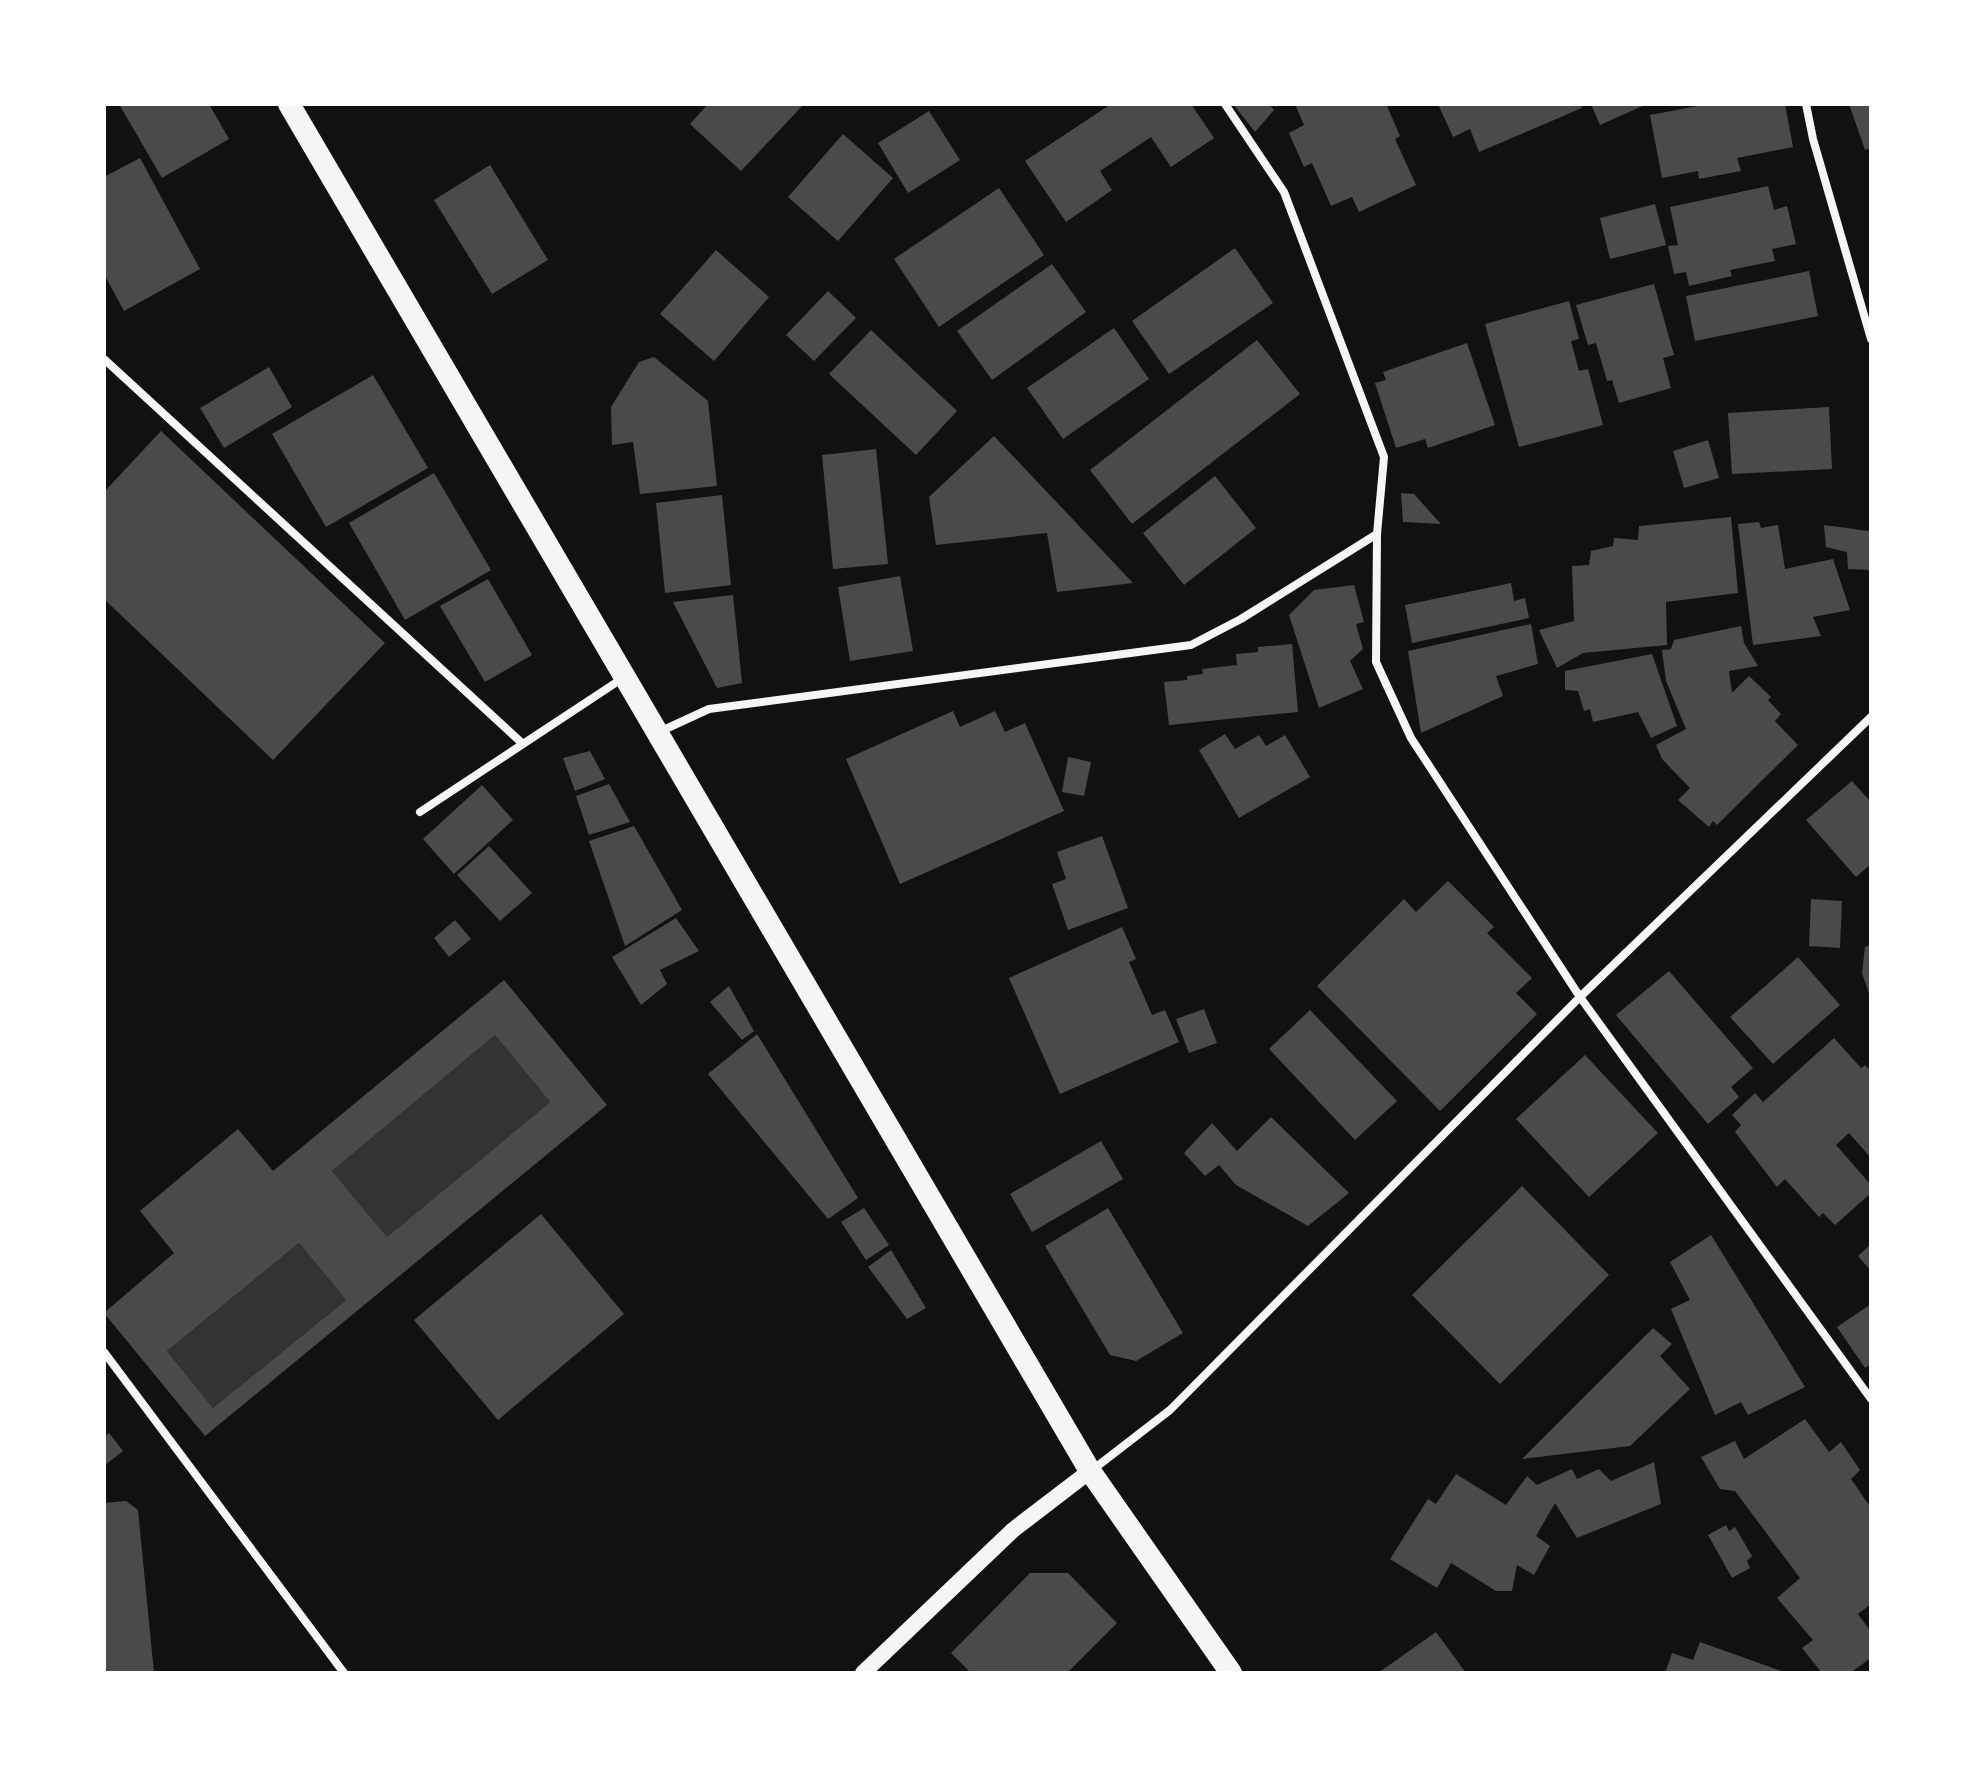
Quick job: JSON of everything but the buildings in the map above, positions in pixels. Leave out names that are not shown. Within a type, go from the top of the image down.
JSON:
[{"type":"highway","points":[[289,104],[659,732],[866,1094],[1090,1471],[1231,1673]]},
{"type":"main road","points":[[863,1673],[1013,1530],[1090,1471]]},
{"type":"street","points":[[1225,104],[1284,192],[1384,457],[1377,534],[1376,662],[1411,738],[1580,997],[1867,1386],[1871,1399]]},
{"type":"street","points":[[1806,104],[1813,139],[1871,339]]},
{"type":"street","points":[[104,359],[523,744]]},
{"type":"street","points":[[659,732],[709,709],[1191,645],[1241,619],[1377,534]]},
{"type":"street","points":[[420,812],[626,676]]},
{"type":"street","points":[[1090,1471],[1170,1410],[1580,997],[1871,717]]},
{"type":"street","points":[[104,1352],[344,1673]]},
{"type":"shaded area","points":[[495,1035],[550,1102],[387,1237],[332,1171]]},
{"type":"shaded area","points":[[299,1243],[346,1300],[213,1408],[167,1351]]}]
